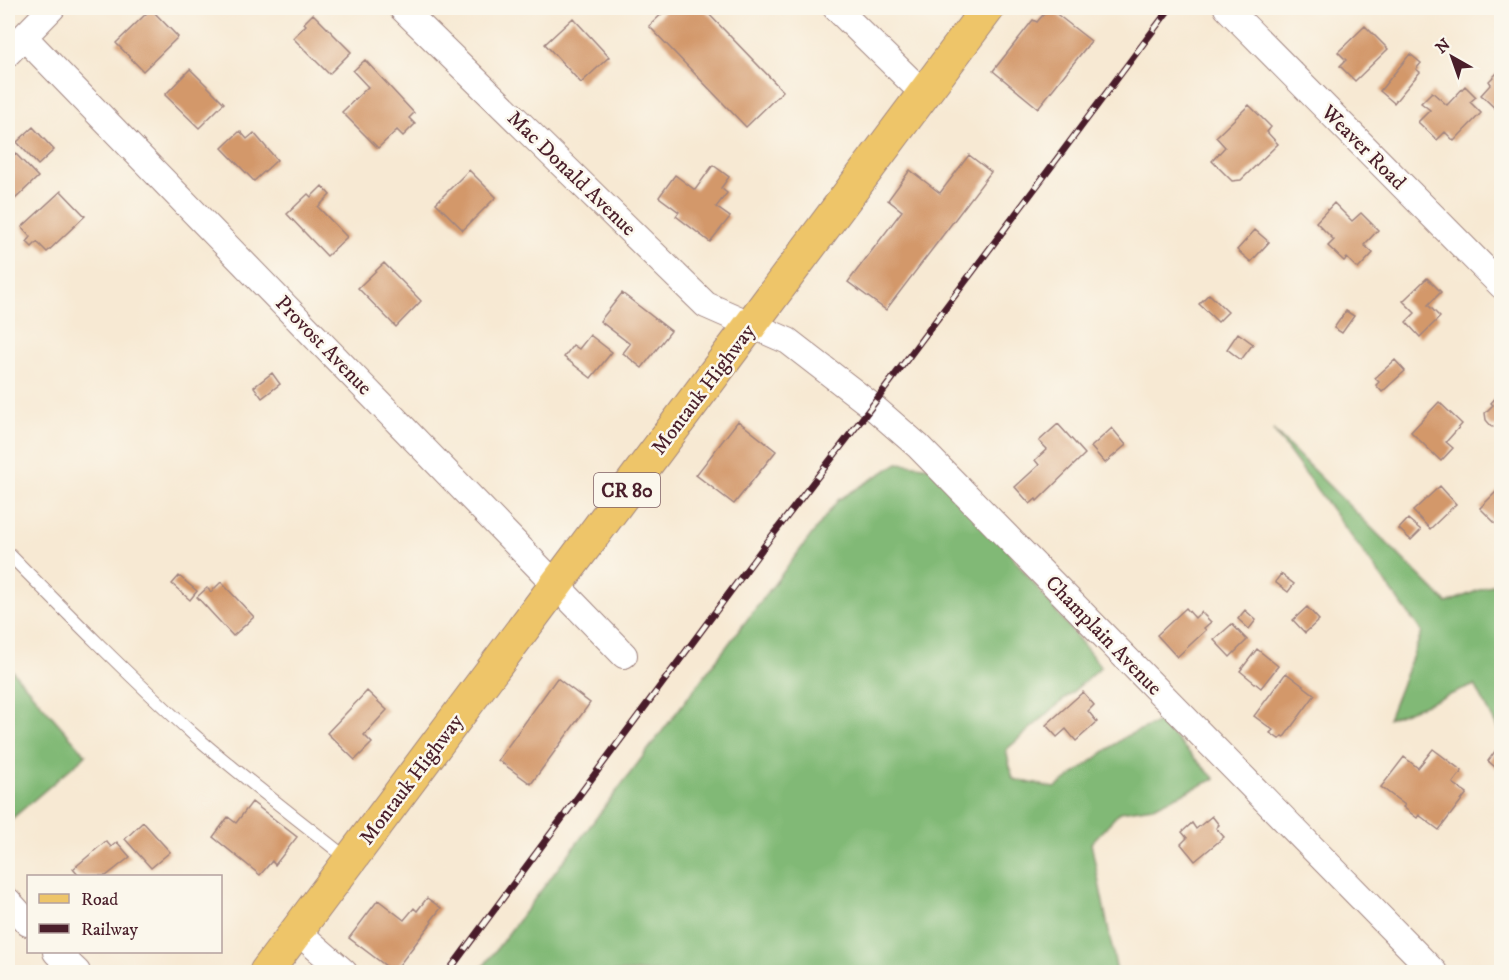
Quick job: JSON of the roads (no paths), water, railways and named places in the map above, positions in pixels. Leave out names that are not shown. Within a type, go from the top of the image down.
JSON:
[{"type":"main road","name":"Montauk Highway","points":[[266,972],[988,8]]},
{"type":"street","points":[[16,45],[52,8]]},
{"type":"street","name":"Mac Donald Avenue","points":[[402,8],[706,305],[751,325]]},
{"type":"street","points":[[836,8],[923,93]]},
{"type":"street","name":"Weaver Road","points":[[1227,8],[1502,286]]},
{"type":"street","name":"Provost Avenue","points":[[16,45],[624,655]]},
{"type":"street","name":"Champlain Avenue","points":[[751,325],[788,341],[872,406],[918,446],[1434,972]]},
{"type":"street","points":[[8,901],[27,922]]},
{"type":"street","points":[[297,931],[344,972]]},
{"type":"street","points":[[58,953],[77,972]]},
{"type":"lane","points":[[8,553],[192,733],[350,861]]},
{"type":"railway","points":[[448,972],[765,545],[1170,8]]}]
